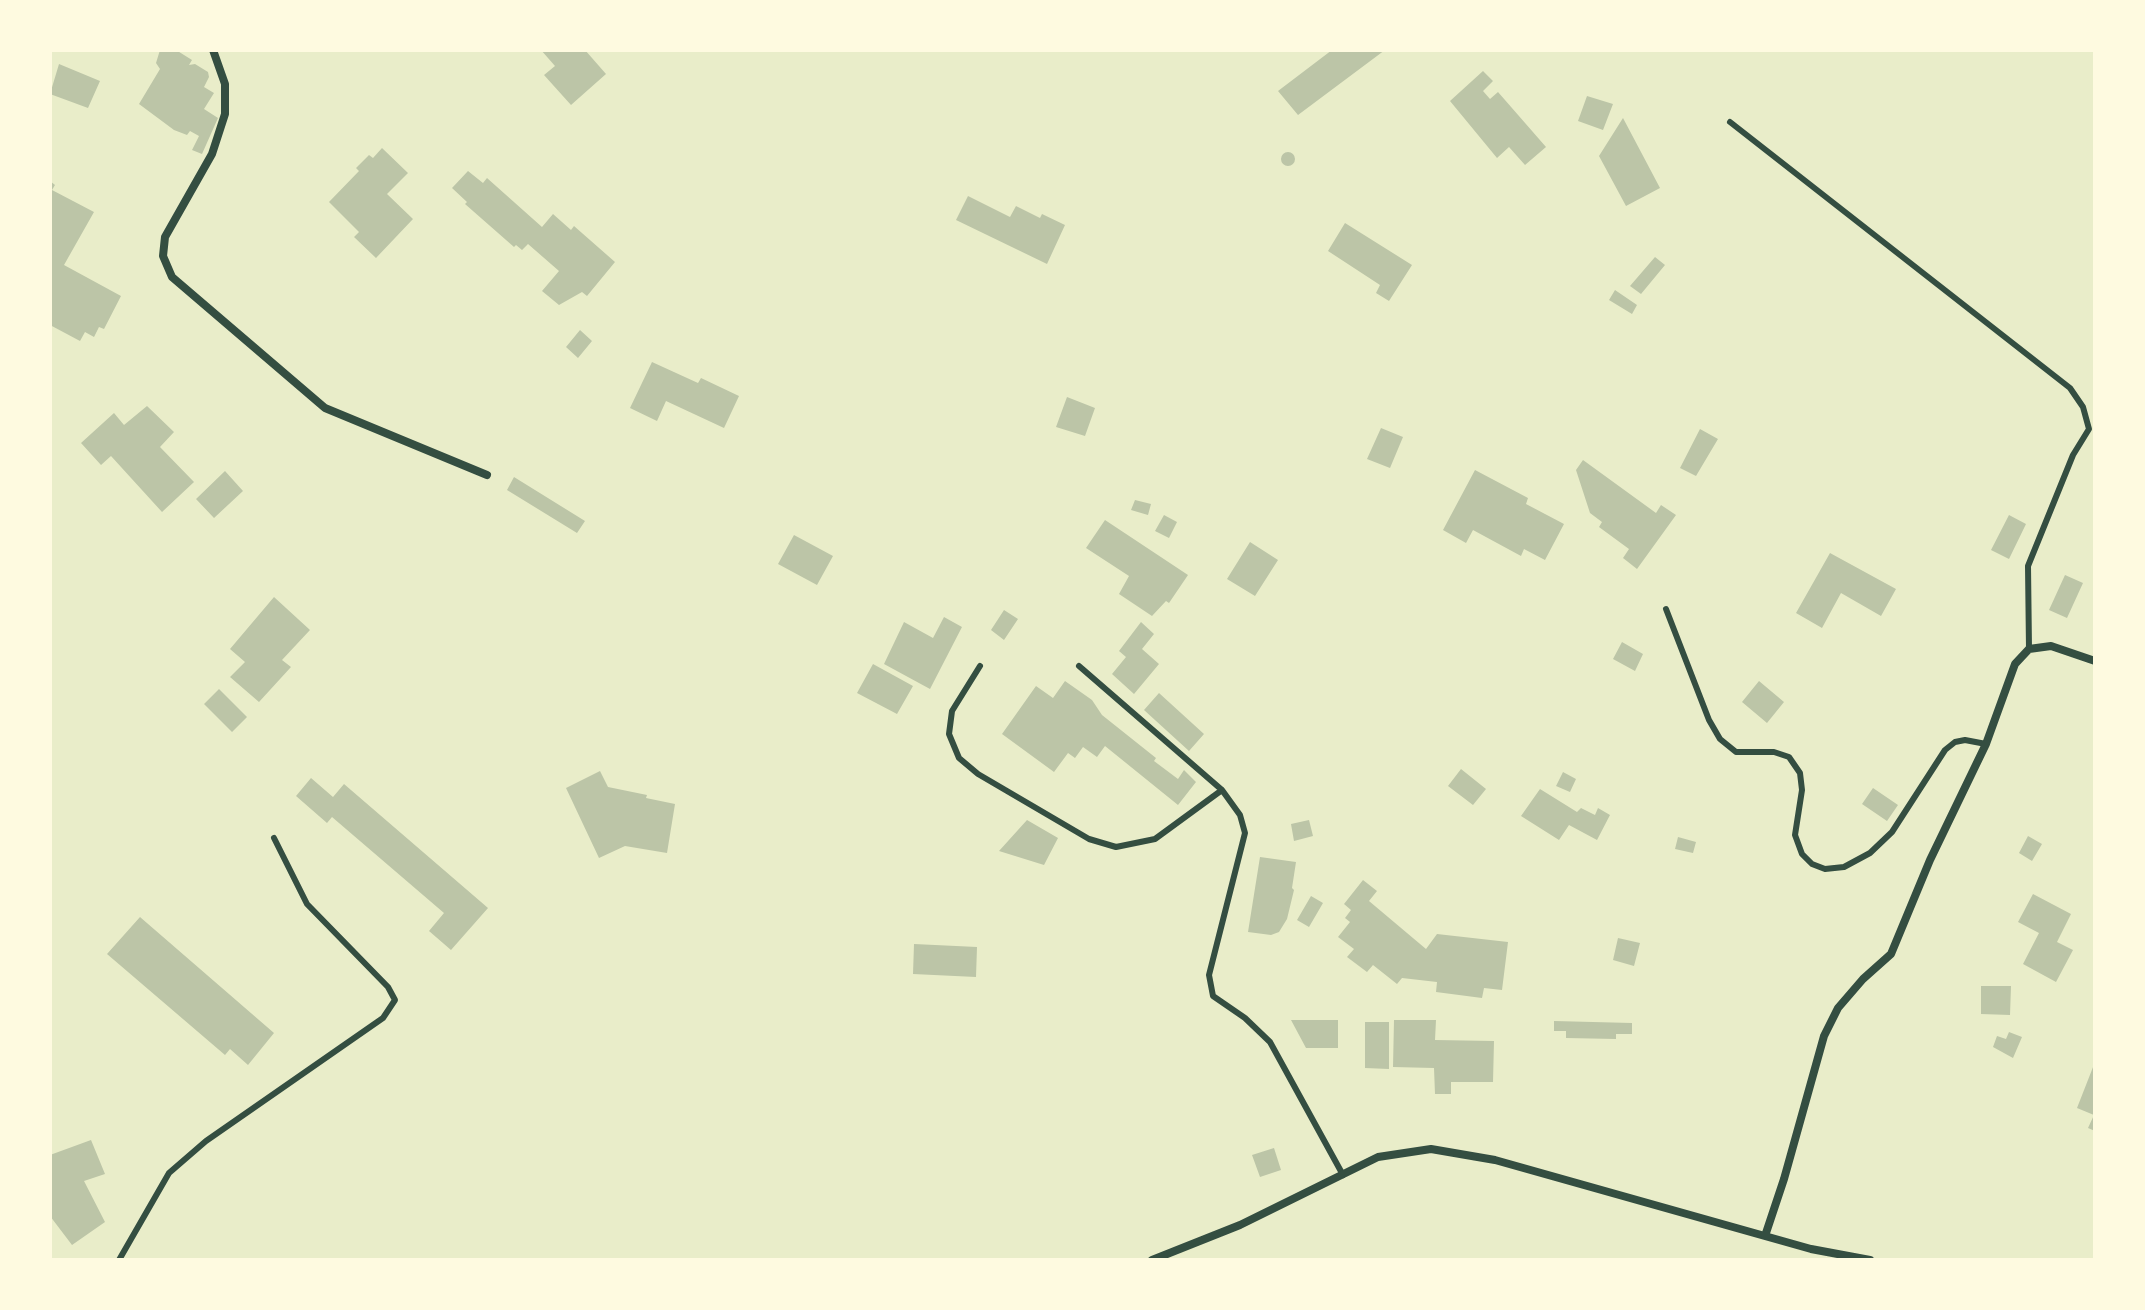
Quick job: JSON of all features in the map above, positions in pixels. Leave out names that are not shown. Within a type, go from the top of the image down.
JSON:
[{"type":"street","points":[[213,50],[225,84],[225,114],[212,154],[165,237],[163,256],[172,277],[325,408],[487,475]]},
{"type":"street","points":[[1765,1236],[1824,1036],[1838,1008],[1863,979],[1891,954],[1930,860],[1986,744],[2015,664],[2029,649],[2051,646],[2095,661]]},
{"type":"street","points":[[1152,1260],[1240,1225],[1378,1157],[1431,1149],[1495,1160],[1811,1249],[1870,1260]]},
{"type":"lane","points":[[1730,122],[2070,388],[2083,407],[2089,429],[2073,455],[2028,566],[2029,649]]},
{"type":"lane","points":[[1666,609],[1709,720],[1720,739],[1736,752],[1774,752],[1789,757],[1800,773],[1802,790],[1795,835],[1802,854],[1812,864],[1825,869],[1844,867],[1870,853],[1892,832],[1945,750],[1955,742],[1965,740],[1986,744]]},
{"type":"lane","points":[[980,666],[952,711],[949,734],[959,758],[978,774],[1089,839],[1116,847],[1155,839],[1222,790]]},
{"type":"lane","points":[[1079,666],[1222,790],[1240,815],[1245,833],[1209,975],[1213,996],[1245,1018],[1270,1042],[1343,1175]]},
{"type":"lane","points":[[119,1260],[169,1173],[206,1141],[383,1018],[395,1000],[388,987],[307,904],[274,838]]},
{"type":"building","points":[[160,50],[176,50],[192,60],[189,65],[195,64],[208,72],[204,87],[214,93],[204,109],[218,118],[202,154],[192,150],[199,136],[190,131],[187,135],[174,130],[139,104],[160,69],[156,63]]},
{"type":"building","points":[[541,50],[585,50],[606,74],[571,105],[544,75],[555,66]]},
{"type":"building","points":[[1332,50],[1385,50],[1298,115],[1278,91]]},
{"type":"building","points":[[59,64],[100,81],[88,108],[50,94]]},
{"type":"building","points":[[1483,71],[1493,81],[1483,91],[1490,99],[1498,92],[1546,147],[1525,165],[1509,147],[1497,158],[1450,101]]},
{"type":"building","points":[[1587,96],[1613,104],[1603,130],[1578,121]]},
{"type":"building","points":[[1623,118],[1660,188],[1626,206],[1599,156]]},
{"type":"building","points":[[382,148],[408,173],[387,194],[413,219],[376,258],[354,237],[359,232],[329,202],[359,171],[356,168],[369,155],[373,158]]},
{"type":"building","points":[[1288,152],[1295,159],[1288,166],[1281,159]]},
{"type":"building","points":[[468,171],[483,183],[487,178],[542,227],[553,214],[571,230],[574,226],[615,262],[587,296],[582,292],[559,305],[542,291],[559,271],[528,244],[522,250],[516,245],[514,247],[465,204],[467,202],[452,188]]},
{"type":"building","points":[[50,181],[55,185],[52,190],[94,212],[64,265],[121,296],[104,329],[99,327],[94,337],[85,332],[80,341],[50,325]]},
{"type":"building","points":[[968,196],[1010,217],[1016,206],[1040,218],[1042,214],[1065,225],[1047,264],[956,220]]},
{"type":"building","points":[[1345,223],[1412,265],[1389,301],[1376,293],[1380,285],[1328,251]]},
{"type":"building","points":[[1655,257],[1665,265],[1641,294],[1630,286]]},
{"type":"building","points":[[1615,290],[1637,305],[1632,314],[1609,300]]},
{"type":"building","points":[[580,330],[592,341],[578,358],[566,347]]},
{"type":"building","points":[[652,362],[698,383],[701,378],[739,396],[724,428],[666,401],[657,421],[630,408]]},
{"type":"building","points":[[1067,397],[1095,408],[1085,436],[1056,427]]},
{"type":"building","points":[[147,406],[174,432],[160,447],[194,482],[162,512],[111,456],[101,465],[81,443],[114,413],[124,425]]},
{"type":"building","points":[[1381,428],[1403,437],[1390,468],[1367,459]]},
{"type":"building","points":[[1700,429],[1718,439],[1696,476],[1680,468]]},
{"type":"building","points":[[1583,460],[1656,513],[1661,505],[1676,515],[1637,569],[1623,558],[1629,549],[1599,527],[1602,522],[1590,513],[1576,470]]},
{"type":"building","points":[[1475,470],[1528,498],[1526,504],[1564,524],[1545,560],[1524,549],[1521,556],[1473,530],[1466,543],[1443,530]]},
{"type":"building","points":[[225,471],[243,491],[214,518],[196,499]]},
{"type":"building","points":[[514,477],[585,521],[577,533],[507,490]]},
{"type":"building","points":[[1135,500],[1151,504],[1148,515],[1131,510]]},
{"type":"building","points":[[1164,515],[1177,522],[1169,538],[1155,531]]},
{"type":"building","points":[[2009,515],[2026,524],[2009,559],[1991,550]]},
{"type":"building","points":[[1105,520],[1188,575],[1169,603],[1166,601],[1152,616],[1119,594],[1129,576],[1086,548]]},
{"type":"building","points":[[794,535],[833,556],[817,585],[778,564]]},
{"type":"building","points":[[1250,542],[1278,560],[1255,596],[1227,579]]},
{"type":"building","points":[[1830,553],[1896,589],[1881,616],[1841,593],[1822,628],[1796,613]]},
{"type":"building","points":[[2065,575],[2083,583],[2067,618],[2049,610]]},
{"type":"building","points":[[274,597],[310,630],[282,660],[291,667],[259,702],[230,677],[245,662],[230,649]]},
{"type":"building","points":[[1004,610],[1018,619],[1004,640],[991,630]]},
{"type":"building","points":[[944,617],[962,627],[930,689],[884,664],[904,622],[933,638]]},
{"type":"building","points":[[1141,622],[1154,634],[1142,649],[1159,664],[1134,694],[1112,674],[1126,657],[1119,651]]},
{"type":"building","points":[[1622,642],[1643,654],[1635,671],[1613,659]]},
{"type":"building","points":[[873,664],[913,686],[897,714],[857,693]]},
{"type":"building","points":[[1065,681],[1092,700],[1102,715],[1156,758],[1154,761],[1178,779],[1184,770],[1196,782],[1178,805],[1105,746],[1097,757],[1083,747],[1075,758],[1068,753],[1054,772],[1002,734],[1036,686],[1053,698]]},
{"type":"building","points":[[1759,681],[1784,702],[1767,723],[1742,702]]},
{"type":"building","points":[[219,689],[247,717],[232,732],[204,704]]},
{"type":"building","points":[[1159,693],[1204,734],[1189,751],[1144,710]]},
{"type":"building","points":[[1461,769],[1486,789],[1473,805],[1448,786]]},
{"type":"building","points":[[600,771],[608,787],[675,804],[667,853],[625,846],[599,858],[566,788]]},
{"type":"building","points":[[1563,772],[1576,779],[1570,792],[1556,786]]},
{"type":"building","points":[[311,778],[333,797],[344,784],[488,908],[451,950],[429,931],[444,913],[332,817],[327,823],[296,796]]},
{"type":"building","points":[[1873,788],[1898,805],[1887,821],[1862,804]]},
{"type":"building","points":[[1540,789],[1577,812],[1581,808],[1595,815],[1598,808],[1610,815],[1597,840],[1569,825],[1559,840],[1521,816]]},
{"type":"building","points":[[1027,820],[1058,838],[1044,865],[999,851]]},
{"type":"building","points":[[1309,820],[1313,836],[1294,841],[1291,824]]},
{"type":"building","points":[[2028,836],[2042,844],[2032,861],[2019,853]]},
{"type":"building","points":[[1678,837],[1696,842],[1693,853],[1675,849]]},
{"type":"building","points":[[1260,857],[1296,862],[1287,919],[1279,932],[1271,935],[1248,932]]},
{"type":"building","points":[[1363,880],[1377,891],[1369,901],[1426,949],[1437,934],[1508,942],[1502,990],[1484,988],[1482,998],[1436,992],[1437,982],[1402,978],[1397,984],[1373,965],[1367,972],[1347,957],[1354,949],[1338,937],[1350,922],[1345,918],[1351,910],[1344,904]]},
{"type":"building","points":[[2033,894],[2071,914],[2057,942],[2073,950],[2056,982],[2023,964],[2039,933],[2018,922]]},
{"type":"building","points":[[1311,896],[1323,903],[1309,927],[1297,920]]},
{"type":"building","points":[[140,917],[274,1033],[248,1065],[230,1049],[225,1055],[107,954]]},
{"type":"building","points":[[1618,938],[1640,943],[1634,966],[1613,960]]},
{"type":"building","points":[[914,944],[977,947],[976,977],[913,974]]},
{"type":"building","points":[[1981,986],[2011,986],[2010,1015],[1981,1014]]},
{"type":"building","points":[[1291,1020],[1338,1020],[1338,1048],[1306,1048]]},
{"type":"building","points":[[1394,1020],[1436,1020],[1435,1040],[1494,1041],[1493,1082],[1451,1082],[1451,1094],[1435,1094],[1434,1068],[1393,1067]]},
{"type":"building","points":[[1554,1021],[1632,1023],[1632,1034],[1616,1034],[1616,1039],[1566,1038],[1566,1031],[1554,1031]]},
{"type":"building","points":[[1365,1022],[1389,1022],[1389,1069],[1365,1068]]},
{"type":"building","points":[[2009,1032],[2022,1037],[2013,1058],[1993,1047],[1997,1036],[2006,1039]]},
{"type":"building","points":[[2095,1062],[2095,1131],[2088,1128],[2094,1115],[2077,1108]]},
{"type":"building","points":[[91,1140],[105,1174],[84,1181],[105,1222],[72,1245],[50,1216],[50,1155]]},
{"type":"building","points":[[1274,1148],[1281,1170],[1260,1177],[1252,1155]]}]
